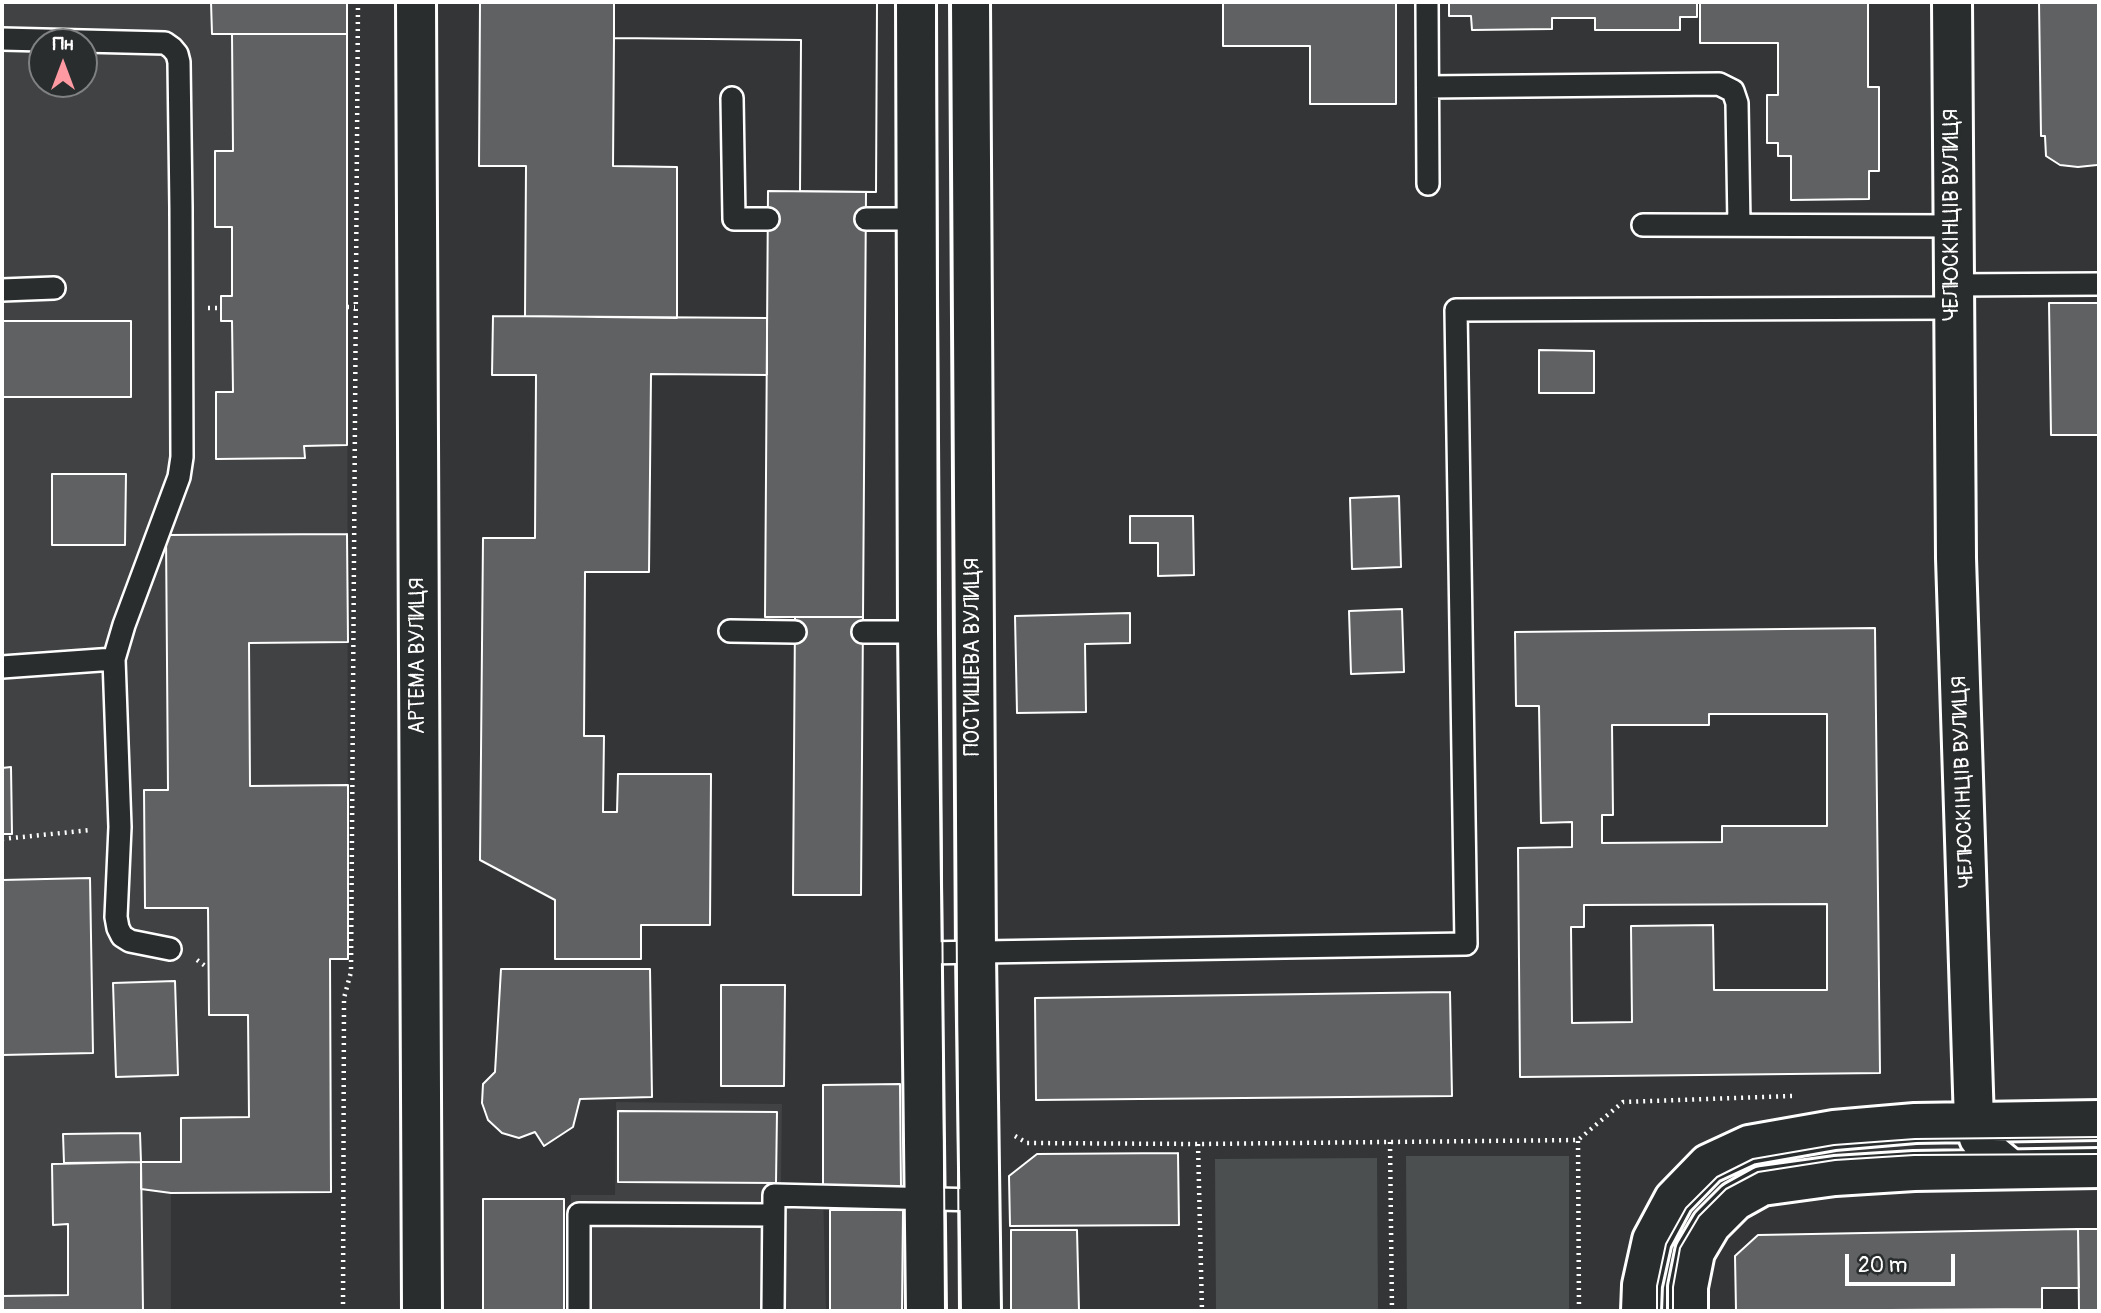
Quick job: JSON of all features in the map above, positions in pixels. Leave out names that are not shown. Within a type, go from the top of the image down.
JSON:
[{"type":"street","name":"АРТЕМА ВУЛИЦЯ","points":[[416,2],[422,1311]]},
{"type":"street","points":[[916,2],[918,632],[926,1311]]},
{"type":"street","name":"ПОСТИШЕВА ВУЛИЦЯ","points":[[970,2],[977,1116],[981,1311]]},
{"type":"street","name":"ЧЕЛЮСКІНЦІВ ВУЛИЦЯ","points":[[1952,2],[1956,558],[1974,1122]]},
{"type":"street","points":[[1641,1311],[1642,1285],[1652,1240],[1674,1199],[1708,1164],[1749,1145],[1834,1130],[1915,1122],[2099,1120]]},
{"type":"street","points":[[1974,1122],[1979,1138],[1993,1155],[2010,1169]]},
{"type":"street","points":[[1688,1311],[1688,1287],[1695,1252],[1711,1225],[1735,1202],[1762,1186],[1835,1176],[2099,1168]]},
{"type":"lane","points":[[1427,2],[1428,184]]},
{"type":"lane","points":[[2,40],[165,43],[172,48],[179,62],[181,466],[114,659],[120,827],[116,918],[118,929],[122,936],[130,941],[170,949]]},
{"type":"lane","points":[[1428,87],[1718,84],[1732,91],[1737,103],[1739,225]]},
{"type":"lane","points":[[732,98],[734,219],[768,219]]},
{"type":"lane","points":[[866,219],[916,219]]},
{"type":"lane","points":[[1643,225],[1954,226]]},
{"type":"lane","points":[[923,953],[1466,944],[1456,310],[1954,297],[2099,284]]},
{"type":"lane","points":[[2,290],[54,288]]},
{"type":"lane","points":[[730,631],[795,632]]},
{"type":"lane","points":[[863,632],[918,632]]},
{"type":"lane","points":[[2,667],[114,659]]},
{"type":"lane","points":[[773,1311],[774,1195],[978,1200]]},
{"type":"lane","points":[[579,1311],[579,1214],[773,1215]]},
{"type":"path","points":[[343,1311],[344,998],[351,972],[358,2]]},
{"type":"path","points":[[347,307],[355,307]]},
{"type":"path","points":[[2,839],[120,827]]},
{"type":"path","points":[[977,1116],[1027,1143],[1578,1140],[1623,1102],[1798,1096]]},
{"type":"path","points":[[1578,1140],[1579,1311]]},
{"type":"path","points":[[1390,1142],[1392,1311]]},
{"type":"path","points":[[1198,1144],[1202,1311]]},
{"type":"shaded area","points":[[2,2],[211,2],[212,34],[347,34],[348,959],[330,960],[331,1192],[171,1193],[171,1311],[2,1311]]},
{"type":"shaded area","points":[[616,1102],[782,1104],[781,1183],[823,1188],[826,1311],[570,1311],[571,1195],[615,1195]]},
{"type":"shaded area","points":[[1406,1156],[1569,1156],[1569,1311],[1407,1311]]},
{"type":"shaded area","points":[[1377,1158],[1378,1311],[1216,1311],[1215,1159]]},
{"type":"building","points":[[211,2],[347,2],[347,34],[212,34]]},
{"type":"building","points":[[480,2],[877,2],[876,192],[800,191],[801,40],[614,38],[613,166],[677,167],[677,318],[525,316],[526,166],[479,166]]},
{"type":"building","points":[[614,2],[877,2],[876,192],[800,191],[801,40],[614,38]]},
{"type":"building","points":[[1223,2],[1396,2],[1396,104],[1310,104],[1310,46],[1223,46]]},
{"type":"building","points":[[1449,2],[1697,2],[1697,17],[1680,17],[1680,30],[1595,30],[1595,18],[1552,18],[1552,29],[1472,30],[1471,16],[1449,16]]},
{"type":"building","points":[[1700,2],[1868,2],[1868,87],[1879,87],[1879,171],[1869,171],[1869,199],[1791,200],[1791,156],[1778,156],[1778,143],[1767,143],[1767,95],[1778,95],[1778,43],[1700,43]]},
{"type":"building","points":[[2039,2],[2099,2],[2097,165],[2060,165],[2046,156],[2045,136],[2041,136]]},
{"type":"building","points":[[232,34],[347,34],[347,445],[304,446],[305,458],[216,459],[216,392],[233,392],[232,321],[221,321],[221,296],[232,296],[232,227],[215,227],[215,151],[233,151]]},
{"type":"building","points":[[768,191],[866,192],[863,617],[765,617]]},
{"type":"building","points":[[2049,303],[2099,303],[2099,435],[2051,435]]},
{"type":"building","points":[[493,316],[767,318],[767,375],[651,374],[649,572],[585,572],[584,736],[604,736],[603,812],[617,812],[618,774],[711,774],[710,925],[641,925],[641,959],[555,959],[555,900],[480,860],[483,538],[535,538],[536,375],[492,375]]},
{"type":"building","points":[[2,321],[131,321],[131,397],[2,397]]},
{"type":"building","points":[[1539,350],[1594,351],[1594,393],[1539,393]]},
{"type":"building","points":[[52,474],[126,474],[125,545],[52,545]]},
{"type":"building","points":[[1399,496],[1401,567],[1352,569],[1350,498]]},
{"type":"building","points":[[1130,516],[1193,516],[1194,575],[1158,576],[1158,543],[1130,543]]},
{"type":"building","points":[[347,534],[348,642],[249,643],[250,786],[348,785],[348,959],[330,959],[331,1192],[171,1193],[141,1189],[141,1162],[181,1162],[181,1118],[249,1117],[248,1015],[209,1015],[208,908],[145,908],[144,790],[168,790],[166,535]]},
{"type":"building","points":[[1402,609],[1404,672],[1351,674],[1349,611]]},
{"type":"building","points":[[1130,613],[1130,643],[1085,644],[1086,712],[1017,713],[1015,616]]},
{"type":"building","points":[[795,617],[863,617],[861,895],[793,895]]},
{"type":"building","points":[[1875,628],[1880,1073],[1520,1077],[1518,848],[1572,847],[1572,822],[1541,823],[1539,706],[1516,706],[1515,632]],"holes":[[[1709,714],[1827,714],[1827,826],[1722,826],[1722,842],[1602,843],[1602,815],[1613,815],[1612,725],[1709,725]],[[1827,904],[1827,990],[1714,990],[1713,925],[1631,926],[1632,1022],[1572,1023],[1571,927],[1584,927],[1584,905]]]},
{"type":"building","points":[[11,767],[12,834],[2,834],[2,768]]},
{"type":"building","points":[[90,878],[93,1053],[2,1055],[2,880]]},
{"type":"building","points":[[501,969],[650,969],[652,1097],[580,1099],[573,1127],[544,1146],[535,1132],[519,1138],[502,1133],[488,1120],[482,1103],[483,1084],[495,1072]]},
{"type":"building","points":[[175,981],[178,1075],[116,1077],[113,983]]},
{"type":"building","points":[[721,985],[785,985],[784,1086],[721,1086]]},
{"type":"building","points":[[1450,992],[1452,1096],[1036,1100],[1035,998]]},
{"type":"building","points":[[900,1084],[901,1187],[823,1188],[823,1085]]},
{"type":"building","points":[[618,1111],[777,1112],[776,1183],[618,1182]]},
{"type":"building","points":[[140,1133],[141,1162],[64,1163],[63,1134]]},
{"type":"building","points":[[1178,1153],[1179,1225],[1010,1226],[1009,1176],[1037,1154]]},
{"type":"building","points":[[141,1162],[143,1311],[2,1311],[2,1296],[68,1295],[68,1224],[53,1225],[52,1164]]},
{"type":"building","points":[[483,1199],[564,1199],[564,1311],[483,1311]]},
{"type":"building","points":[[830,1210],[903,1210],[902,1311],[830,1311]]},
{"type":"building","points":[[2078,1229],[2079,1288],[2042,1288],[2042,1309],[1736,1311],[1735,1256],[1758,1235]]},
{"type":"building","points":[[2078,1229],[2099,1229],[2099,1311],[2079,1311]]},
{"type":"building","points":[[1011,1230],[1077,1230],[1079,1311],[1011,1311]]},
{"type":"tram line","points":[[936,2],[945,1311]]},
{"type":"tram line","points":[[951,2],[959,1311]]},
{"type":"tram line","points":[[1657,1311],[1657,1286],[1666,1244],[1686,1208],[1717,1177],[1753,1159],[1834,1145],[1915,1139],[2099,1137]]},
{"type":"tram line","points":[[1673,1311],[1673,1287],[1680,1248],[1699,1216],[1726,1189],[1758,1172],[1835,1160],[1914,1155],[2099,1154]]}]
